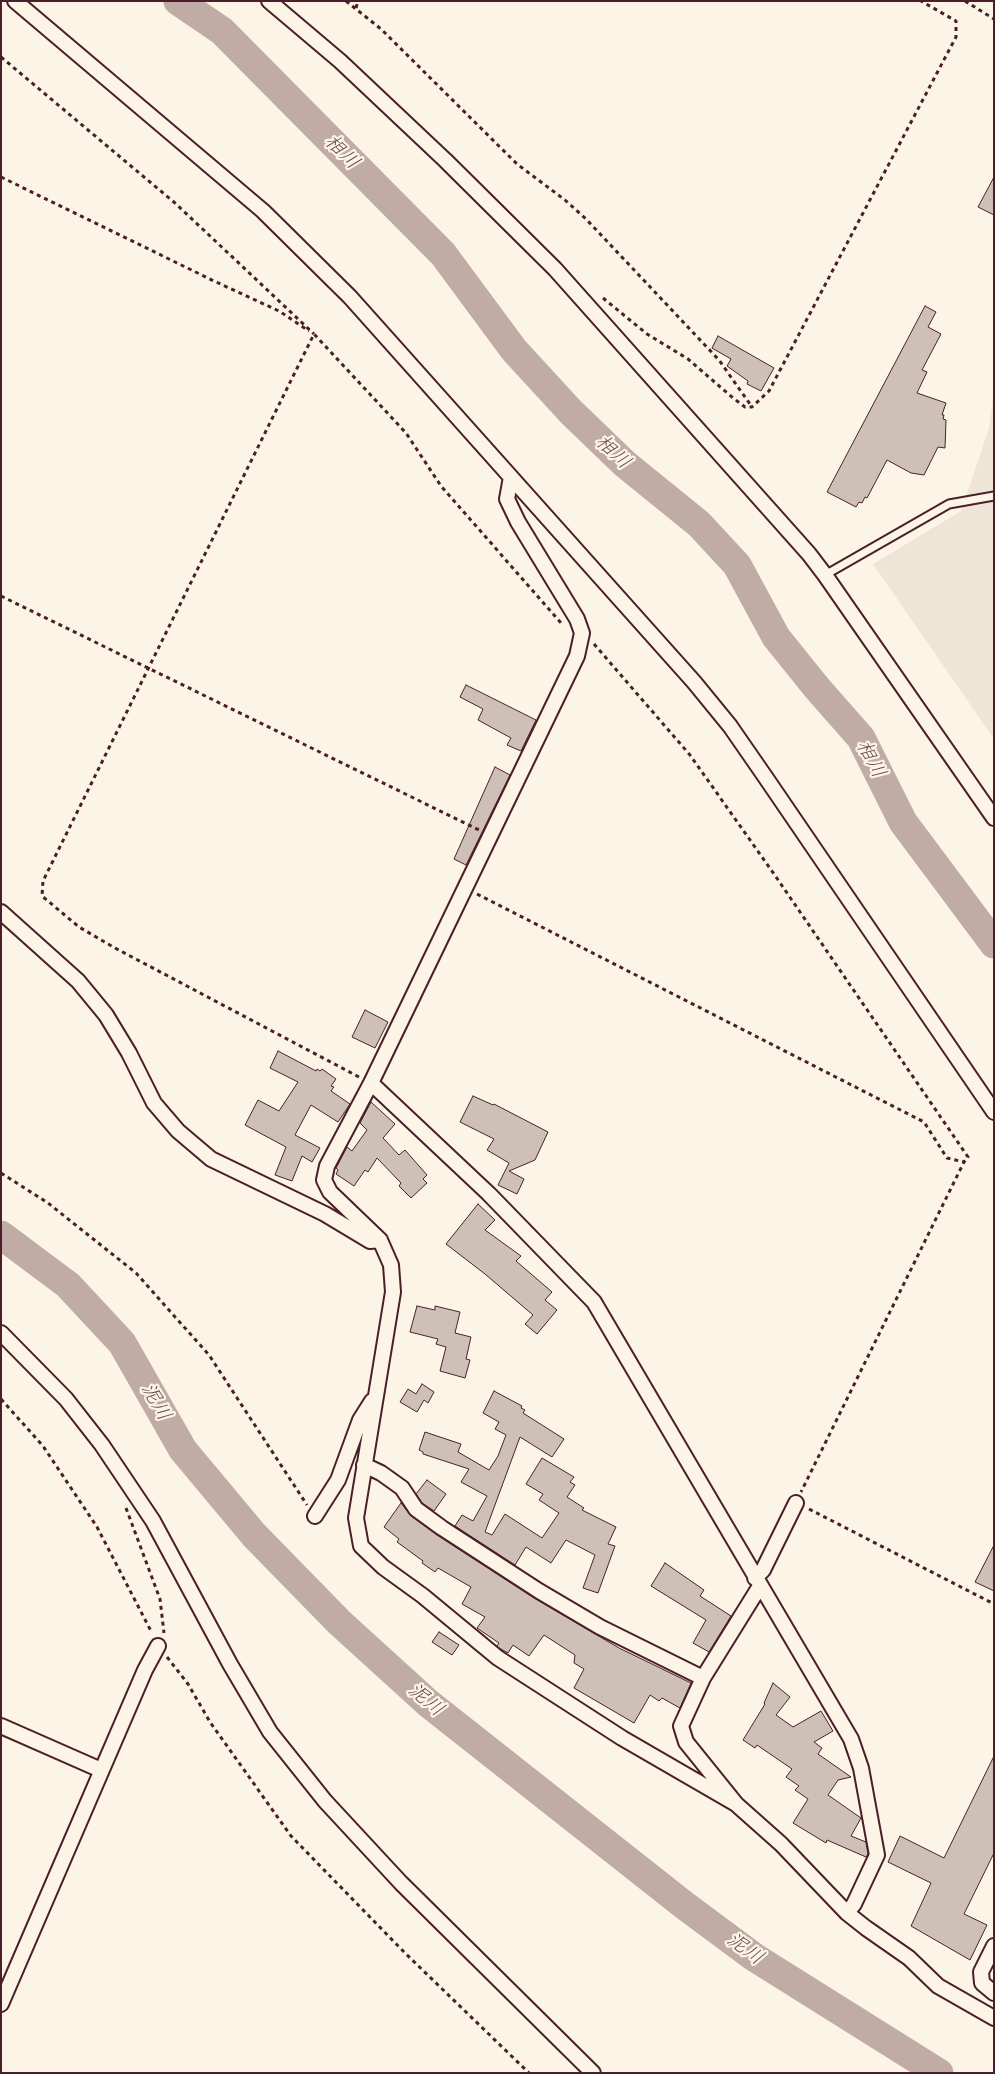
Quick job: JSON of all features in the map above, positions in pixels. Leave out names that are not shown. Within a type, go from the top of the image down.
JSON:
[{"type":"street","points":[[15,1],[263,211],[350,297],[694,682],[730,726],[994,1112]]},
{"type":"street","points":[[269,1],[340,61],[445,160],[555,269],[825,575],[994,818]]},
{"type":"street","points":[[511,477],[507,498],[518,522],[577,619],[582,633],[577,656],[371,1083],[328,1166],[324,1180],[330,1192],[380,1240],[391,1265],[393,1292],[356,1518],[361,1546],[383,1567],[424,1596],[498,1658],[622,1738],[736,1804]]},
{"type":"street","points":[[1,912],[19,926],[78,981],[106,1015],[129,1053],[154,1103],[178,1131],[211,1160],[325,1214],[370,1241],[380,1240]]},
{"type":"street","points":[[371,1083],[489,1194],[594,1302],[851,1739],[861,1768],[877,1855],[854,1904],[847,1912]]},
{"type":"street","points":[[1,1333],[66,1399],[102,1445],[153,1521],[230,1664],[270,1732],[324,1801],[402,1883],[593,2073]]},
{"type":"street","points":[[315,1516],[338,1480],[360,1420],[376,1394]]},
{"type":"street","points":[[364,1465],[381,1473],[402,1488],[416,1509],[539,1591],[600,1627],[703,1678]]},
{"type":"street","points":[[796,1503],[752,1595],[703,1678],[681,1726],[686,1742],[736,1804],[781,1844],[847,1912],[866,1928],[909,1958],[938,1986],[994,2018]]},
{"type":"street","points":[[1,2004],[144,1670],[158,1646]]},
{"type":"street","points":[[1,1726],[101,1770]]},
{"type":"street","points":[[994,1946],[981,1972],[982,1984],[994,1993]]},
{"type":"lane","points":[[825,575],[949,504],[994,496]]},
{"type":"path","points":[[346,1],[381,29],[517,164],[565,200],[586,219],[719,360],[752,407]]},
{"type":"path","points":[[356,8],[358,1]]},
{"type":"path","points":[[597,294],[646,334],[688,358],[732,398],[745,407],[752,407],[769,391],[956,37],[956,20],[921,1]]},
{"type":"path","points":[[965,1],[994,19]]},
{"type":"path","points":[[1,57],[174,203],[314,334],[406,433],[441,486],[566,628],[582,633],[598,647],[690,755],[968,1158],[964,1162],[796,1503],[994,1604]]},
{"type":"path","points":[[1,177],[279,311],[314,334]]},
{"type":"path","points":[[314,334],[44,881],[42,896],[79,927],[115,948],[371,1083]]},
{"type":"path","points":[[1,596],[150,667],[491,835]]},
{"type":"path","points":[[466,888],[924,1122],[947,1158],[964,1162]]},
{"type":"path","points":[[1,1173],[48,1202],[143,1281],[209,1355],[315,1516]]},
{"type":"path","points":[[1,1399],[43,1446],[97,1527],[158,1646],[188,1684],[210,1722],[291,1836],[405,1952],[529,2073]]},
{"type":"path","points":[[122,1499],[160,1599],[164,1634],[158,1646]]},
{"type":"shaded area","points":[[994,390],[994,739],[873,564],[961,511],[989,428]]},
{"type":"building","points":[[994,177],[994,215],[978,207]]},
{"type":"building","points":[[925,306],[936,312],[928,327],[941,334],[922,370],[927,372],[917,393],[946,403],[942,415],[944,415],[943,419],[946,420],[945,448],[938,447],[924,475],[911,473],[887,460],[867,498],[865,497],[862,503],[859,502],[856,507],[827,492]]},
{"type":"building","points":[[718,336],[774,368],[761,391],[747,384],[748,381],[727,366],[731,359],[712,348]]},
{"type":"building","points":[[466,685],[536,720],[521,751],[507,745],[511,738],[478,720],[483,709],[460,697]]},
{"type":"building","points":[[495,767],[510,775],[466,865],[454,859]]},
{"type":"building","points":[[365,1010],[388,1022],[375,1048],[352,1037]]},
{"type":"building","points":[[278,1051],[316,1071],[317,1069],[320,1071],[322,1069],[336,1079],[331,1086],[334,1087],[331,1091],[350,1104],[338,1122],[311,1105],[295,1135],[320,1148],[312,1162],[302,1156],[292,1181],[275,1175],[286,1147],[245,1125],[258,1100],[279,1111],[298,1082],[270,1068]]},
{"type":"building","points":[[473,1096],[494,1104],[548,1132],[535,1160],[509,1171],[524,1179],[517,1194],[498,1185],[509,1163],[487,1150],[494,1139],[460,1122]]},
{"type":"building","points":[[371,1102],[395,1124],[383,1138],[399,1155],[405,1150],[427,1175],[423,1179],[427,1183],[411,1198],[399,1186],[401,1183],[377,1158],[368,1172],[365,1170],[354,1186],[336,1174],[338,1170],[336,1168],[347,1147],[352,1151],[367,1130],[360,1123]]},
{"type":"building","points":[[478,1204],[495,1220],[485,1230],[521,1256],[516,1261],[552,1292],[545,1300],[557,1310],[537,1334],[525,1324],[533,1315],[446,1244]]},
{"type":"building","points":[[417,1306],[435,1310],[435,1306],[460,1312],[455,1333],[471,1337],[466,1359],[470,1360],[465,1378],[440,1371],[446,1347],[436,1344],[438,1339],[410,1332]]},
{"type":"building","points":[[422,1384],[434,1392],[428,1403],[424,1400],[417,1412],[400,1402],[408,1389],[416,1394]]},
{"type":"building","points":[[494,1391],[522,1406],[521,1408],[525,1410],[523,1413],[564,1439],[552,1457],[520,1437],[485,1532],[492,1535],[505,1514],[542,1538],[559,1513],[539,1500],[543,1494],[526,1484],[542,1458],[574,1477],[570,1482],[575,1485],[567,1497],[584,1508],[582,1510],[616,1527],[608,1544],[615,1546],[598,1593],[583,1588],[595,1555],[566,1540],[551,1563],[526,1547],[515,1565],[455,1526],[462,1515],[473,1521],[487,1496],[461,1482],[469,1469],[423,1454],[419,1450],[425,1432],[461,1444],[458,1452],[489,1470],[498,1456],[506,1435],[495,1429],[499,1422],[483,1413]]},
{"type":"building","points":[[427,1480],[446,1494],[434,1511],[422,1503],[416,1494]]},
{"type":"building","points":[[401,1503],[411,1516],[437,1535],[534,1598],[619,1648],[691,1683],[680,1708],[662,1698],[659,1701],[650,1695],[634,1723],[574,1688],[584,1669],[574,1663],[575,1655],[544,1635],[529,1656],[513,1645],[508,1653],[499,1648],[497,1646],[499,1643],[477,1628],[485,1617],[462,1604],[471,1587],[438,1568],[435,1572],[397,1542],[399,1539],[384,1527]]},
{"type":"building","points":[[994,1545],[994,1591],[975,1582]]},
{"type":"building","points":[[665,1563],[704,1590],[700,1596],[731,1616],[709,1652],[693,1643],[706,1620],[651,1586]]},
{"type":"building","points":[[439,1632],[459,1645],[452,1655],[432,1642]]},
{"type":"building","points":[[773,1683],[790,1697],[776,1715],[793,1727],[821,1711],[833,1731],[814,1742],[822,1748],[818,1754],[851,1777],[838,1780],[828,1795],[861,1818],[851,1836],[866,1842],[868,1854],[866,1857],[827,1840],[826,1843],[793,1823],[808,1799],[795,1790],[799,1786],[786,1777],[792,1769],[757,1745],[755,1748],[743,1740],[765,1704]]},
{"type":"building","points":[[994,1756],[994,1853],[964,1914],[987,1925],[970,1960],[911,1926],[931,1883],[888,1862],[900,1836],[944,1858]]},
{"type":"waterway","name":"相川","points":[[178,1],[222,31],[443,254],[514,350],[571,412],[625,464],[699,524],[737,565],[776,637],[861,738],[903,822],[994,944]]},
{"type":"waterway","name":"泥川","points":[[1,1235],[68,1285],[122,1343],[183,1450],[254,1535],[339,1622],[428,1703],[684,1905],[754,1957],[939,2073]]}]
